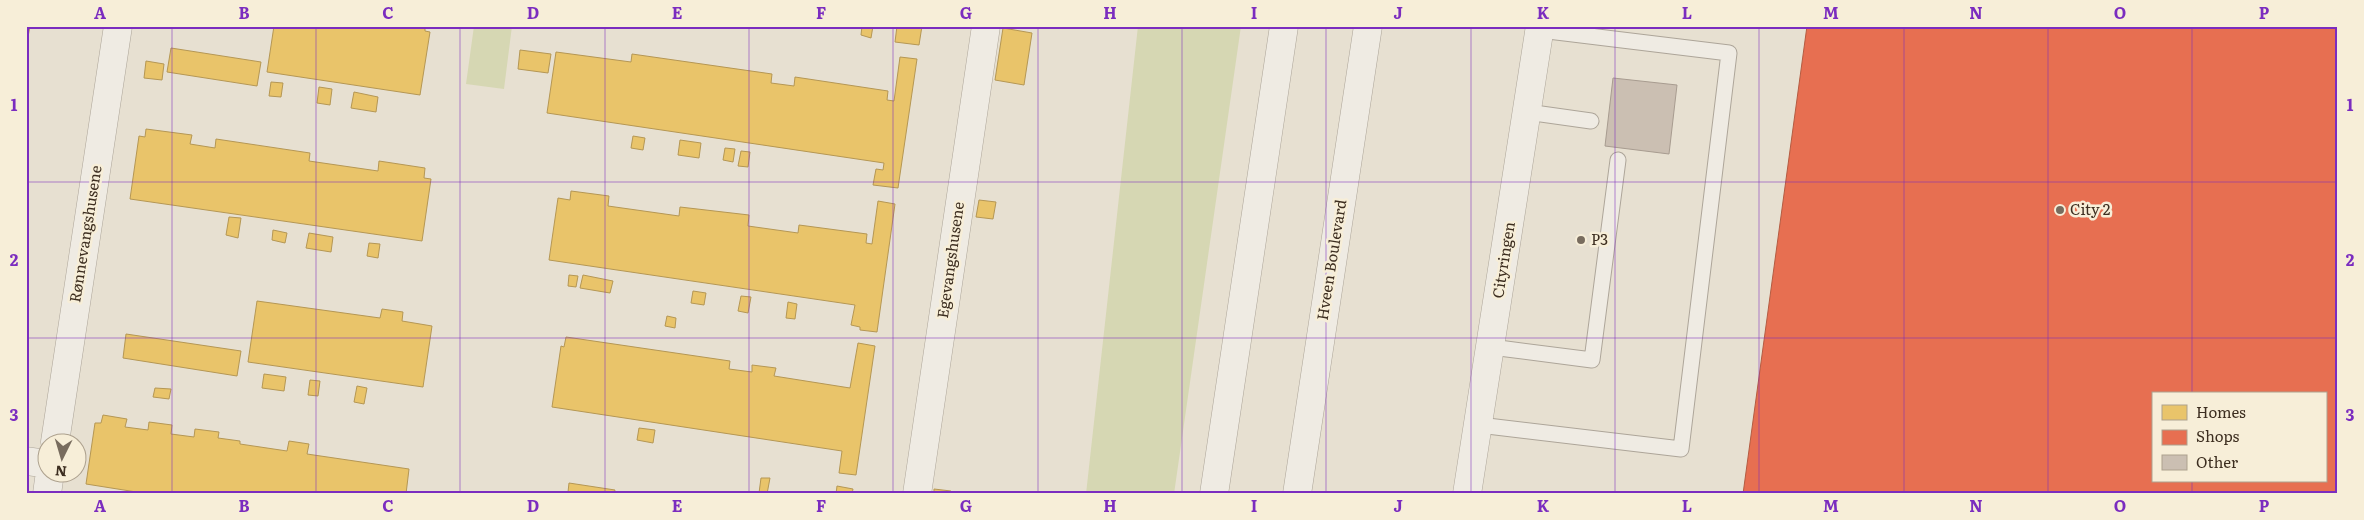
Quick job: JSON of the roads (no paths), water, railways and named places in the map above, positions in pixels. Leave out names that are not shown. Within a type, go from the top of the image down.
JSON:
[{"type":"street","name":"Rønnevangshusene","points":[[57,432],[118,26]]},
{"type":"street","name":"Egevangshusene","points":[[917,494],[986,26]]},
{"type":"street","points":[[1214,494],[1284,26]]},
{"type":"street","name":"Hveen Boulevard","points":[[1297,494],[1368,26]]},
{"type":"street","name":"Cityringen","points":[[1467,494],[1540,28]]},
{"type":"lane","points":[[1479,425],[1681,449],[1729,53],[1540,28]]},
{"type":"lane","points":[[1527,112],[1591,121]]},
{"type":"lane","points":[[1491,347],[1592,360],[1618,160]]},
{"type":"place","name":"City 2","points":[[2060,210]]},
{"type":"place","name":"P3","points":[[1581,240]]}]
